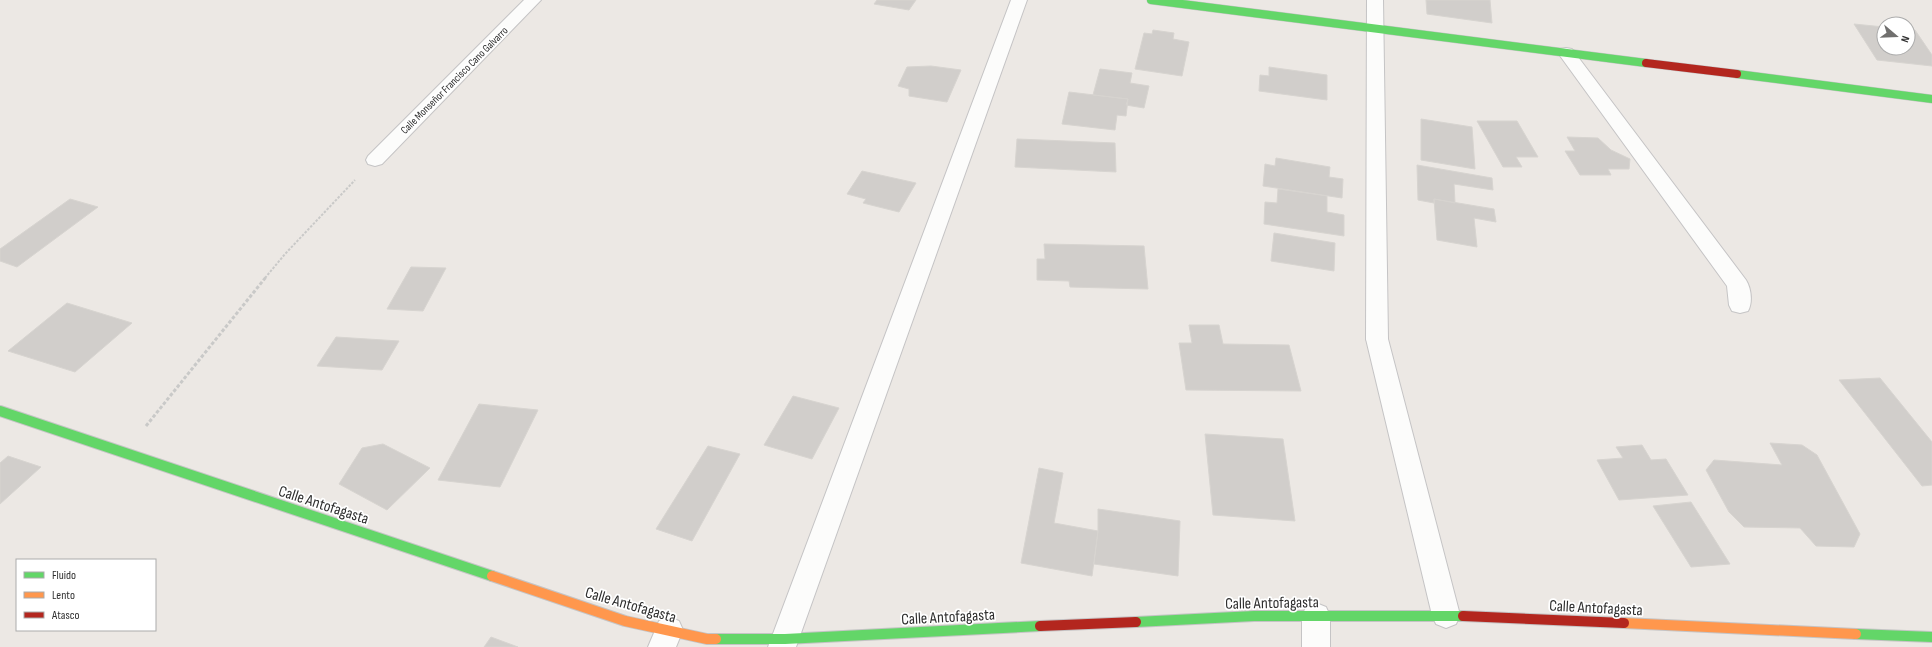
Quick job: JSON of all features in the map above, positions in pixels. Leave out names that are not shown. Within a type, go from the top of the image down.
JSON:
[{"type":"main road","points":[[1150,0],[1932,100]]},
{"type":"main road","name":"Calle Antofagasta","points":[[0,411],[625,620],[666,639],[707,639],[783,643],[1254,616],[1446,615],[1932,638]]},
{"type":"street","name":"Calle Monseñor Francisco Cano Galvarro","points":[[375,160],[533,0]]},
{"type":"street","points":[[783,643],[1019,0]]},
{"type":"street","points":[[1375,0],[1377,339],[1446,615]]},
{"type":"street","points":[[1566,53],[1738,285],[1740,305]]},
{"type":"street","points":[[1316,616],[1316,647]]},
{"type":"path","points":[[124,453],[285,254],[375,160]]},
{"type":"building","points":[[877,0],[916,0],[909,10],[874,4]]},
{"type":"building","points":[[1426,0],[1490,0],[1492,23],[1427,14]]},
{"type":"building","points":[[1854,24],[1876,26],[1876,56],[1916,56],[1916,31],[1932,55],[1932,66],[1877,60]]},
{"type":"building","points":[[1153,30],[1174,33],[1173,39],[1189,42],[1182,76],[1135,69],[1144,33],[1152,34]]},
{"type":"building","points":[[931,66],[961,70],[947,102],[909,96],[909,89],[898,86],[907,67]]},
{"type":"building","points":[[1269,67],[1327,75],[1327,100],[1259,91],[1260,75],[1269,76]]},
{"type":"building","points":[[1100,69],[1132,73],[1130,83],[1149,86],[1144,108],[1126,105],[1128,99],[1093,95]]},
{"type":"building","points":[[1069,92],[1128,99],[1126,116],[1117,115],[1115,130],[1062,124]]},
{"type":"building","points":[[1421,119],[1472,127],[1475,169],[1421,160]]},
{"type":"building","points":[[1477,121],[1517,121],[1538,157],[1516,157],[1522,167],[1503,167]]},
{"type":"building","points":[[1567,137],[1598,138],[1611,150],[1630,159],[1629,169],[1608,169],[1611,175],[1580,175],[1565,151],[1575,151]]},
{"type":"building","points":[[1017,139],[1115,143],[1116,172],[1015,167]]},
{"type":"building","points":[[1276,158],[1330,167],[1329,177],[1343,179],[1342,198],[1263,186],[1265,164],[1275,166]]},
{"type":"building","points":[[1417,165],[1492,178],[1493,190],[1454,184],[1455,203],[1434,199],[1434,203],[1418,200]]},
{"type":"building","points":[[862,171],[916,183],[899,212],[863,203],[866,199],[847,194]]},
{"type":"building","points":[[1278,189],[1327,196],[1327,212],[1344,215],[1344,236],[1264,224],[1265,202],[1277,203]]},
{"type":"building","points":[[70,199],[98,207],[17,267],[0,261],[0,249]]},
{"type":"building","points":[[1434,199],[1494,209],[1496,222],[1474,218],[1477,247],[1437,240]]},
{"type":"building","points":[[1274,233],[1335,243],[1334,271],[1271,261]]},
{"type":"building","points":[[1044,244],[1144,246],[1148,289],[1070,287],[1069,281],[1037,280],[1037,259],[1045,259]]},
{"type":"building","points":[[411,267],[446,268],[423,311],[387,309]]},
{"type":"building","points":[[67,303],[132,323],[75,372],[8,351]]},
{"type":"building","points":[[1189,325],[1219,325],[1223,344],[1289,345],[1301,391],[1186,390],[1179,343],[1192,343]]},
{"type":"building","points":[[336,337],[399,341],[382,370],[317,366]]},
{"type":"building","points":[[1880,378],[1932,442],[1932,485],[1922,486],[1839,380]]},
{"type":"building","points":[[793,396],[839,408],[812,459],[764,445]]},
{"type":"building","points":[[479,404],[538,410],[500,487],[438,480]]},
{"type":"building","points":[[1205,434],[1283,439],[1295,521],[1213,515]]},
{"type":"building","points":[[1770,443],[1802,445],[1817,455],[1860,534],[1854,547],[1816,546],[1800,528],[1744,527],[1729,512],[1706,470],[1714,460],[1782,465]]},
{"type":"building","points":[[383,444],[430,468],[387,510],[339,484],[362,448]]},
{"type":"building","points":[[1642,445],[1651,460],[1666,459],[1688,495],[1619,500],[1597,460],[1623,458],[1616,447]]},
{"type":"building","points":[[708,446],[740,454],[692,541],[656,529]]},
{"type":"building","points":[[8,456],[41,467],[0,504],[0,463]]},
{"type":"building","points":[[1039,468],[1063,473],[1054,523],[1098,531],[1092,576],[1021,563]]},
{"type":"building","points":[[1691,502],[1730,564],[1691,567],[1653,506]]},
{"type":"building","points":[[1098,509],[1180,521],[1178,576],[1094,564],[1098,531]]},
{"type":"building","points":[[491,637],[518,647],[484,647]]},
{"type":"traffic: fast","points":[[1151,0],[1646,63]]},
{"type":"traffic: fast","points":[[1737,74],[1932,99]]},
{"type":"traffic: fast","points":[[0,411],[492,576]]},
{"type":"traffic: fast","points":[[1136,622],[1254,616],[1463,616]]},
{"type":"traffic: fast","points":[[716,639],[785,639],[1040,626]]},
{"type":"traffic: fast","points":[[1856,634],[1932,637]]},
{"type":"traffic: slow","points":[[492,576],[625,621],[707,639],[716,639]]},
{"type":"traffic: slow","points":[[1624,623],[1856,634]]},
{"type":"traffic: jam","points":[[1646,63],[1737,74]]},
{"type":"traffic: jam","points":[[1463,616],[1624,623]]},
{"type":"traffic: jam","points":[[1040,626],[1136,622]]}]
